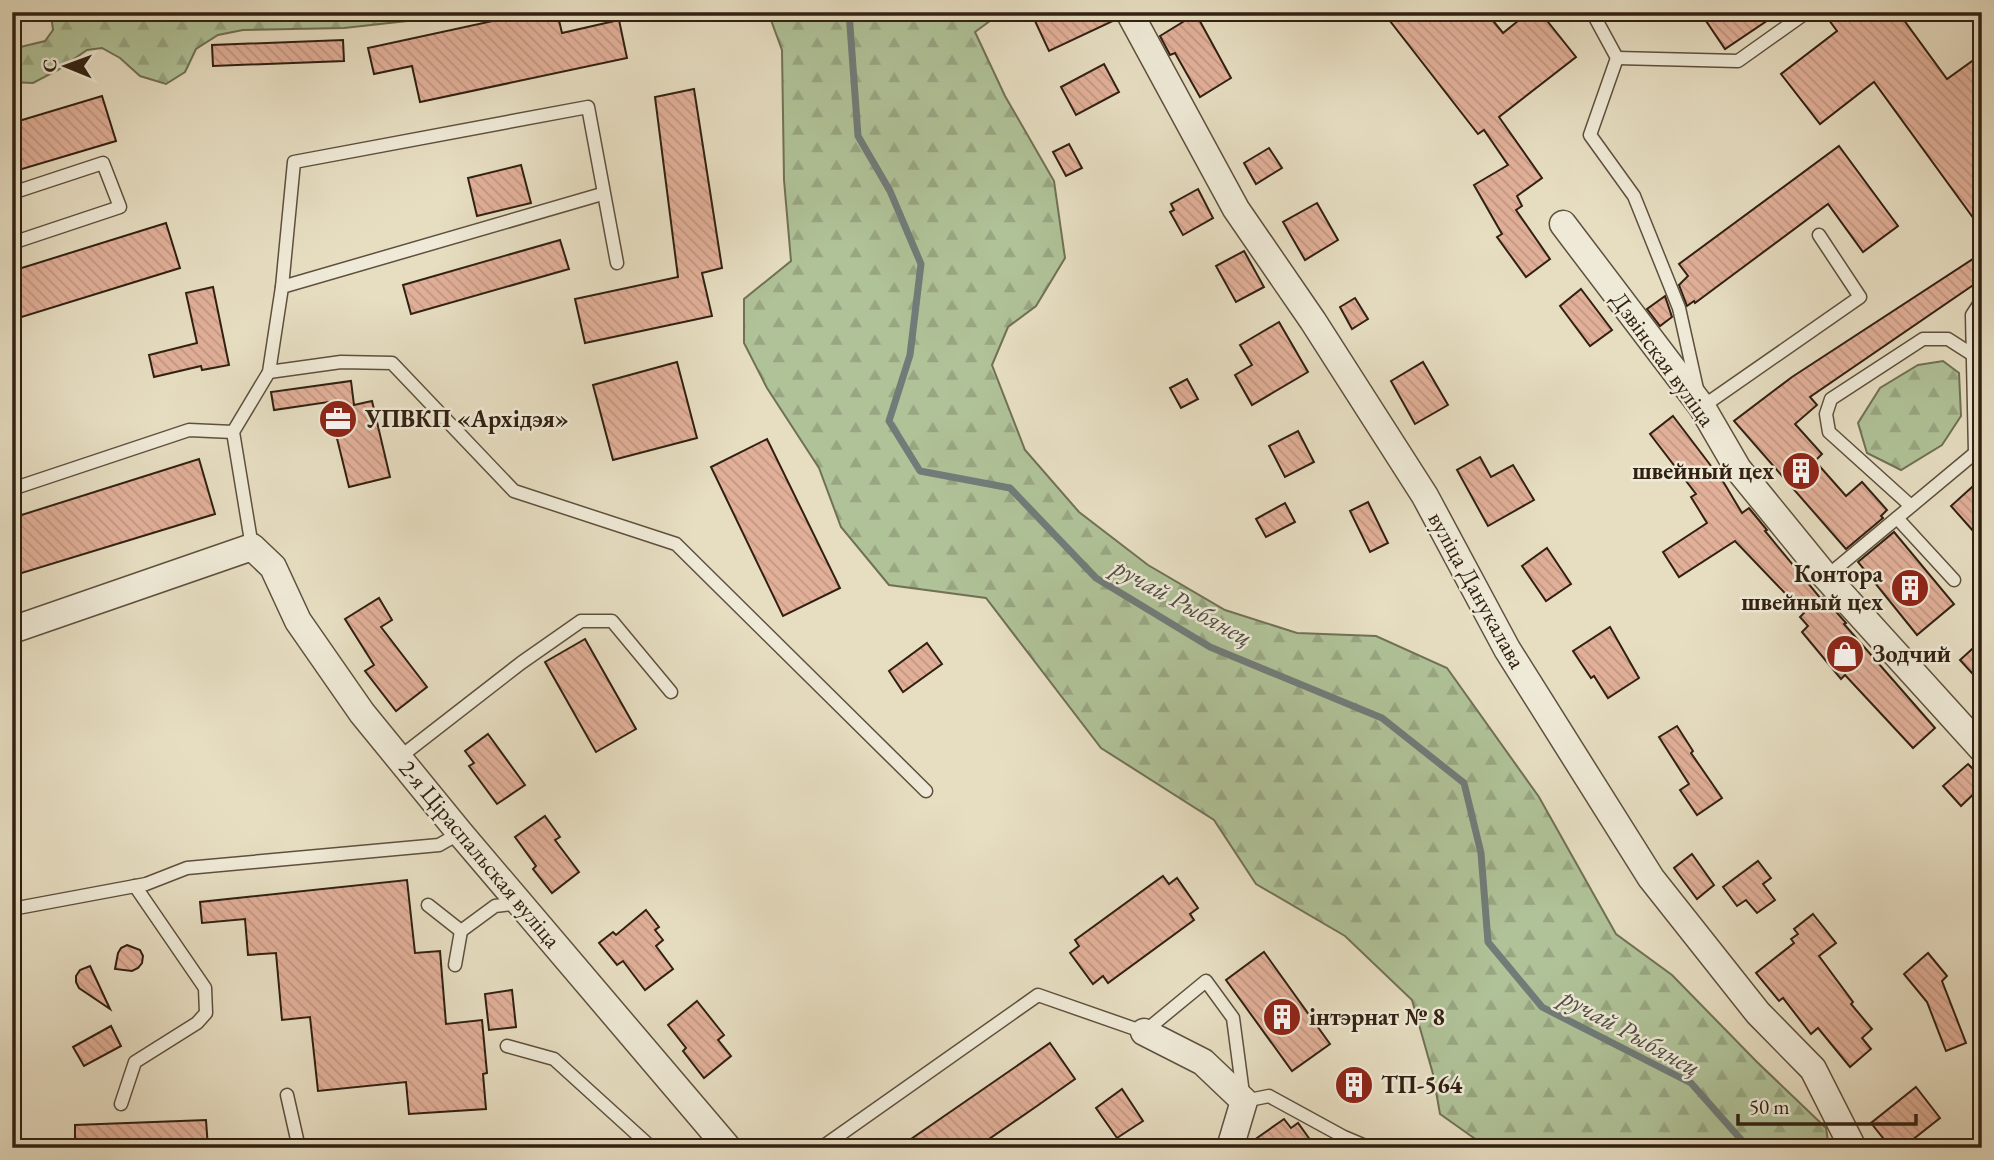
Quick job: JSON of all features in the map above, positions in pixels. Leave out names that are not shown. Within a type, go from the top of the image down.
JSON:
[{"type":"street","name":"вуліца Данукалава","points":[[1129,12],[1236,209],[1313,321],[1425,496],[1507,649],[1651,878],[1758,1013],[1813,1069],[1853,1148]]},
{"type":"street","name":"Дзвінская вуліца","points":[[1563,224],[1702,407],[1738,468],[1826,577],[1982,749]]},
{"type":"street","points":[[12,630],[252,547]]},
{"type":"street","name":"2-я Ціраспальская вуліца","points":[[252,547],[273,567],[298,621],[362,713],[460,833],[728,1148]]},
{"type":"street","points":[[1144,1032],[1203,1062],[1244,1101],[1230,1148]]},
{"type":"lane","points":[[1592,12],[1618,58],[1590,135],[1634,196],[1679,308],[1702,407],[1860,297],[1819,235]]},
{"type":"lane","points":[[1618,58],[1738,61],[1807,12]]},
{"type":"lane","points":[[252,547],[233,432],[269,372],[282,287],[294,162],[588,107],[602,194],[617,263]]},
{"type":"lane","points":[[12,193],[103,163],[120,207],[12,243]]},
{"type":"lane","points":[[282,287],[602,194]]},
{"type":"lane","points":[[1826,577],[1911,506],[1978,456],[1972,315],[1982,300]]},
{"type":"lane","points":[[1911,506],[1829,432],[1826,414],[1831,399],[1923,339],[1948,339],[1973,355]]},
{"type":"lane","points":[[269,372],[341,362],[392,363],[514,491],[676,544],[926,791]]},
{"type":"lane","points":[[12,489],[189,430],[233,432]]},
{"type":"lane","points":[[1897,518],[1954,580]]},
{"type":"lane","points":[[400,757],[521,663],[581,621],[612,621],[671,692]]},
{"type":"lane","points":[[12,909],[135,886],[187,868],[439,845],[460,833]]},
{"type":"lane","points":[[121,1104],[135,1062],[197,1023],[206,1013],[205,988],[135,886]]},
{"type":"lane","points":[[455,965],[461,931],[495,906],[520,902]]},
{"type":"lane","points":[[428,905],[461,931]]},
{"type":"lane","points":[[821,1148],[1038,995],[1144,1032],[1206,981],[1233,1018],[1244,1101],[1269,1096],[1343,1137],[1370,1148]]},
{"type":"lane","points":[[507,1046],[554,1059],[652,1148]]},
{"type":"lane","points":[[287,1094],[299,1148]]},
{"type":"green space","points":[[44,12],[489,12],[344,28],[243,30],[218,35],[196,49],[185,72],[166,84],[140,76],[120,58],[102,48],[87,50],[33,83],[12,82],[12,49],[45,41],[53,30],[51,14]]},
{"type":"green space","points":[[768,12],[1002,12],[975,32],[1005,96],[1054,181],[1065,258],[1036,306],[1008,327],[992,365],[1025,450],[1079,512],[1148,565],[1225,610],[1297,633],[1376,636],[1447,668],[1539,797],[1616,934],[1672,975],[1826,1128],[1829,1148],[1488,1148],[1440,1114],[1433,1074],[1412,1000],[1345,936],[1256,884],[1214,820],[1101,748],[986,598],[889,585],[841,527],[819,468],[767,388],[744,343],[744,299],[791,261],[784,180],[782,50]]},
{"type":"green space","points":[[1943,361],[1959,373],[1961,416],[1942,445],[1901,470],[1867,453],[1858,423],[1880,388],[1918,365]]},
{"type":"building","points":[[534,12],[557,12],[562,33],[619,20],[627,58],[420,102],[412,66],[374,74],[368,48]]},
{"type":"building","points":[[1054,12],[1113,12],[1115,20],[1049,51],[1035,21]]},
{"type":"building","points":[[1383,12],[1486,12],[1503,33],[1529,12],[1540,12],[1576,57],[1499,117],[1542,178],[1517,196],[1522,206],[1516,210],[1550,259],[1526,277],[1497,237],[1502,234],[1474,185],[1508,165],[1484,130],[1478,134]]},
{"type":"building","points":[[1700,12],[1780,12],[1725,49]]},
{"type":"building","points":[[1823,12],[1898,12],[1947,79],[1982,54],[1982,230],[1874,82],[1820,124],[1781,74],[1837,31]]},
{"type":"building","points":[[1196,14],[1231,78],[1200,97],[1175,53],[1170,55],[1160,36]]},
{"type":"building","points":[[343,40],[344,61],[213,66],[212,45]]},
{"type":"building","points":[[1104,64],[1119,92],[1076,115],[1061,87]]},
{"type":"building","points":[[694,89],[722,268],[702,273],[712,316],[585,343],[575,299],[678,277],[655,97]]},
{"type":"building","points":[[102,96],[116,141],[12,172],[12,123]]},
{"type":"building","points":[[1069,144],[1082,168],[1066,176],[1053,152]]},
{"type":"building","points":[[1839,146],[1898,226],[1863,252],[1828,204],[1695,303],[1694,301],[1687,306],[1679,285],[1688,276],[1679,264]]},
{"type":"building","points":[[1269,148],[1282,168],[1256,184],[1244,163]]},
{"type":"building","points":[[521,165],[531,203],[477,216],[468,178]]},
{"type":"building","points":[[1198,189],[1213,218],[1183,235],[1170,212],[1174,210],[1171,204]]},
{"type":"building","points":[[1317,203],[1338,240],[1305,260],[1283,222]]},
{"type":"building","points":[[166,223],[180,268],[12,320],[12,271]]},
{"type":"building","points":[[560,240],[569,269],[411,314],[403,285]]},
{"type":"building","points":[[1244,251],[1264,287],[1236,302],[1216,266]]},
{"type":"building","name":"швейный цех","points":[[1982,253],[1982,279],[1810,397],[1817,405],[1795,424],[1822,454],[1815,461],[1846,496],[1862,482],[1887,510],[1881,516],[1883,518],[1846,549],[1734,421],[1792,377]]},
{"type":"building","points":[[213,287],[229,365],[202,370],[201,366],[154,377],[149,355],[197,343],[186,293]]},
{"type":"building","points":[[1581,289],[1612,330],[1590,346],[1560,306]]},
{"type":"building","points":[[1665,296],[1672,317],[1660,326],[1647,309]]},
{"type":"building","points":[[1355,298],[1368,319],[1352,329],[1340,307]]},
{"type":"building","points":[[1279,322],[1308,372],[1252,405],[1235,375],[1252,365],[1240,345]]},
{"type":"building","points":[[677,362],[697,438],[613,460],[593,385]]},
{"type":"building","points":[[1423,362],[1448,405],[1415,424],[1391,381]]},
{"type":"building","points":[[1187,379],[1198,399],[1181,408],[1170,388]]},
{"type":"building","points":[[351,381],[354,405],[372,401],[390,477],[349,487],[328,402],[274,410],[271,392]]},
{"type":"building","points":[[1673,416],[1724,483],[1742,513],[1749,508],[1821,599],[1823,597],[1846,623],[1844,624],[1935,728],[1913,748],[1845,675],[1841,679],[1802,632],[1808,626],[1800,617],[1804,613],[1735,541],[1679,577],[1663,552],[1707,523],[1691,497],[1696,494],[1650,434]]},
{"type":"building","points":[[1298,431],[1314,462],[1285,477],[1269,446]]},
{"type":"building","points":[[767,439],[840,588],[783,616],[711,467]]},
{"type":"building","points":[[1480,457],[1491,477],[1513,465],[1534,500],[1488,526],[1457,470]]},
{"type":"building","points":[[199,459],[215,514],[12,576],[12,518]]},
{"type":"building","points":[[1982,478],[1982,541],[1951,506]]},
{"type":"building","points":[[1368,502],[1388,543],[1370,552],[1350,511]]},
{"type":"building","points":[[1285,503],[1295,522],[1266,537],[1256,519]]},
{"type":"building","name":"Контора швейный цех","points":[[1894,532],[1954,604],[1917,635],[1858,562]]},
{"type":"building","points":[[1547,548],[1571,584],[1546,601],[1522,566]]},
{"type":"building","points":[[379,598],[392,620],[381,627],[427,687],[396,711],[365,671],[374,665],[345,619]]},
{"type":"building","points":[[1610,627],[1639,678],[1608,698],[1573,651]]},
{"type":"building","points":[[585,639],[636,729],[596,752],[545,662]]},
{"type":"building","points":[[1982,640],[1982,684],[1960,660]]},
{"type":"building","points":[[927,643],[942,664],[903,692],[889,671]]},
{"type":"building","points":[[1677,726],[1693,751],[1691,753],[1722,798],[1697,815],[1680,790],[1689,784],[1659,737]]},
{"type":"building","points":[[488,734],[525,785],[497,804],[469,766],[474,763],[465,751]]},
{"type":"building","points":[[1968,764],[1982,778],[1982,786],[1961,806],[1943,786]]},
{"type":"building","points":[[545,816],[560,837],[555,840],[579,872],[552,893],[533,869],[536,866],[515,837]]},
{"type":"building","points":[[1692,854],[1714,885],[1697,899],[1674,868]]},
{"type":"building","points":[[1758,861],[1771,878],[1763,884],[1775,900],[1757,913],[1746,900],[1737,906],[1723,887]]},
{"type":"building","points":[[1163,876],[1169,884],[1177,878],[1198,908],[1190,914],[1194,920],[1108,983],[1103,976],[1093,984],[1070,953],[1079,946],[1075,940]]},
{"type":"building","points":[[407,880],[415,953],[440,951],[446,1024],[482,1020],[487,1073],[483,1074],[486,1109],[409,1114],[406,1082],[318,1091],[310,1017],[282,1020],[276,953],[248,955],[245,919],[202,923],[200,902]]},
{"type":"building","points":[[646,910],[659,927],[655,930],[663,940],[656,946],[673,969],[645,990],[623,961],[617,965],[599,943],[613,932],[616,935]]},
{"type":"building","points":[[1813,914],[1836,943],[1819,956],[1853,1002],[1851,1004],[1872,1029],[1862,1038],[1871,1049],[1850,1067],[1818,1028],[1811,1034],[1783,998],[1779,1001],[1756,973],[1794,943],[1791,939],[1798,934],[1794,929]]},
{"type":"building","points":[[127,945],[140,950],[142,963],[132,971],[115,969],[118,953]]},
{"type":"building","name":"інтэрнат № 8","points":[[1264,952],[1330,1044],[1292,1071],[1226,980]]},
{"type":"building","points":[[1928,953],[1947,976],[1942,981],[1966,1043],[1946,1051],[1927,1002],[1904,974]]},
{"type":"building","points":[[90,966],[110,1009],[79,988],[76,982],[80,970]]},
{"type":"building","points":[[512,990],[516,1027],[489,1030],[485,994]]},
{"type":"building","points":[[697,1001],[724,1035],[718,1040],[731,1056],[704,1078],[683,1051],[686,1048],[668,1025]]},
{"type":"building","points":[[111,1026],[121,1046],[84,1066],[73,1047]]},
{"type":"building","points":[[1050,1043],[1075,1079],[1037,1106],[976,1148],[898,1148]]},
{"type":"building","points":[[1916,1087],[1940,1118],[1902,1148],[1891,1148],[1871,1123]]},
{"type":"building","points":[[1122,1089],[1143,1121],[1117,1138],[1096,1108]]},
{"type":"building","points":[[1284,1119],[1291,1128],[1298,1123],[1316,1148],[1247,1148],[1247,1145]]},
{"type":"building","points":[[206,1120],[208,1148],[75,1148],[75,1125]]},
{"type":"waterway","name":"ручай Рыбянец","points":[[849,12],[858,136],[890,191],[921,264],[910,355],[889,421],[920,471],[1010,488],[1096,578],[1210,647],[1382,718],[1464,783],[1481,853],[1488,942],[1542,1007],[1691,1083],[1745,1144],[1745,1148]]},
{"type":"place","name":"УПВКП «Архідэя»","points":[[338,419]]},
{"type":"place","name":"швейный цех","points":[[1801,471]]},
{"type":"place","name":"Контора швейный цех","points":[[1910,588]]},
{"type":"place","name":"Зодчий","points":[[1845,654]]},
{"type":"place","name":"інтэрнат № 8","points":[[1282,1017]]},
{"type":"place","name":"ТП-564","points":[[1354,1085]]}]
